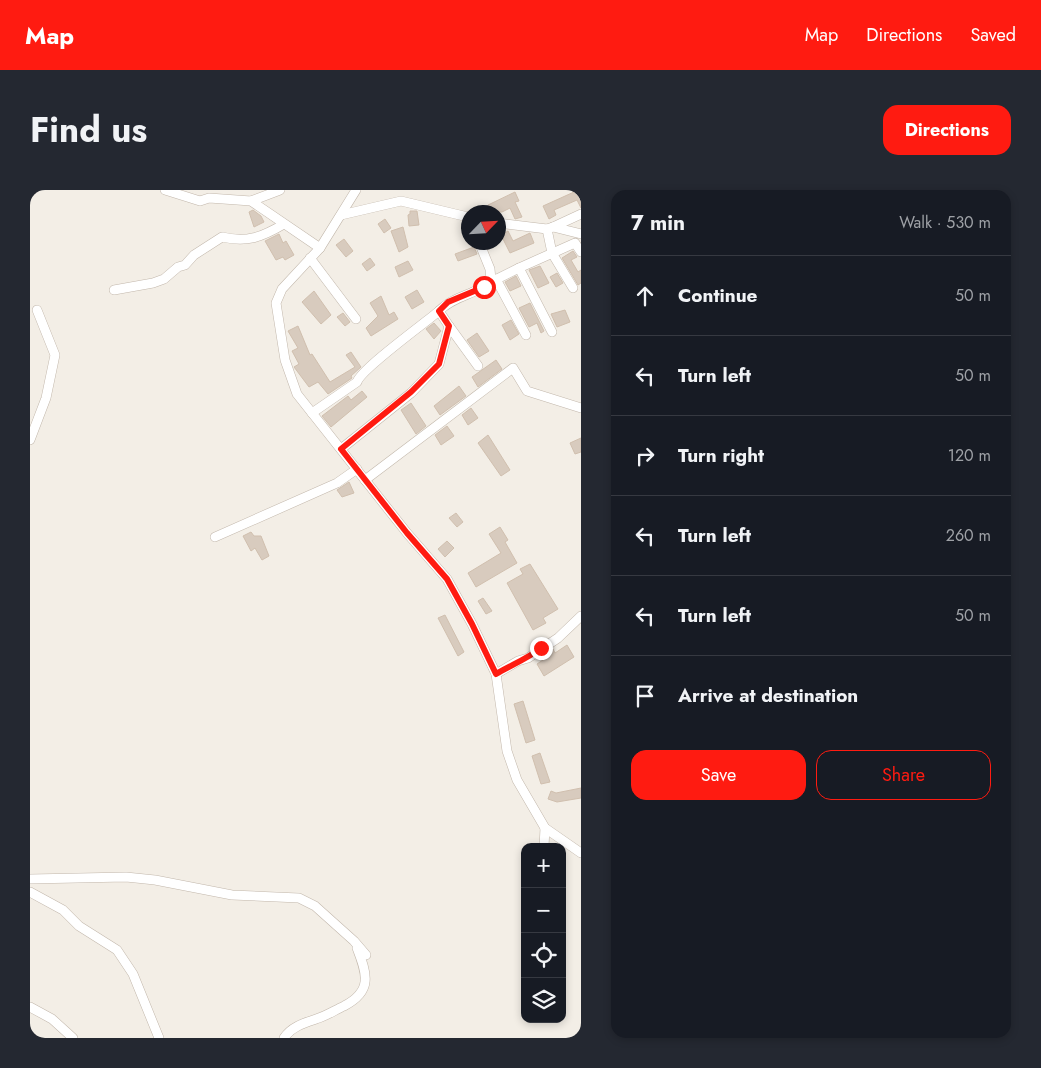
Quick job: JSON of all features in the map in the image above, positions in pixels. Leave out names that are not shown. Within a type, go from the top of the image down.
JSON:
[{"type":"street","points":[[165,190],[200,201],[209,198],[251,201],[280,190]]},
{"type":"street","points":[[356,190],[320,248],[282,289],[276,304],[285,360],[297,394],[447,579],[472,624],[496,674],[507,751],[517,780],[545,828],[581,853]]},
{"type":"street","points":[[251,201],[320,248]]},
{"type":"street","points":[[341,215],[401,201],[461,215]]},
{"type":"street","points":[[550,228],[581,214]]},
{"type":"street","points":[[114,290],[153,283],[164,279],[178,267],[185,265],[194,255],[222,238],[239,241],[266,234],[284,224]]},
{"type":"street","points":[[506,224],[550,228],[581,234]]},
{"type":"street","points":[[550,228],[552,253],[573,288]]},
{"type":"street","points":[[312,413],[357,382],[359,377],[371,365],[448,302],[575,243],[581,252]]},
{"type":"street","points":[[482,250],[493,281],[526,335]]},
{"type":"street","points":[[310,258],[356,319]]},
{"type":"street","points":[[519,268],[552,332]]},
{"type":"street","points":[[30,440],[46,398],[55,355],[37,310]]},
{"type":"street","points":[[439,311],[478,366]]},
{"type":"street","points":[[341,449],[411,392],[439,364],[449,326]]},
{"type":"street","points":[[365,480],[513,368],[527,392],[581,408]]},
{"type":"street","points":[[215,537],[337,483],[357,469]]},
{"type":"street","points":[[496,674],[518,661],[528,658],[558,638],[581,616]]},
{"type":"street","points":[[544,843],[545,828]]},
{"type":"street","points":[[30,879],[126,877],[155,880],[232,896],[299,898],[315,906],[354,941],[366,955]]},
{"type":"street","points":[[30,892],[64,910],[79,926],[117,950],[133,974],[159,1038]]},
{"type":"street","points":[[284,1038],[301,1024],[319,1018],[356,1000],[364,991],[366,982],[363,964],[354,941]]},
{"type":"street","points":[[30,1007],[52,1019],[73,1038]]},
{"type":"building","points":[[573,190],[581,190],[581,208],[577,200],[554,210],[556,215],[549,219],[543,206],[574,192]]},
{"type":"building","points":[[515,192],[519,201],[515,202],[522,217],[515,219],[510,208],[506,210],[506,205],[488,205]]},
{"type":"building","points":[[253,210],[261,216],[264,222],[254,227],[249,212]]},
{"type":"building","points":[[410,211],[417,211],[419,225],[409,226],[408,215]]},
{"type":"building","points":[[385,219],[391,228],[384,233],[378,224]]},
{"type":"building","points":[[403,227],[408,247],[399,252],[391,231]]},
{"type":"building","points":[[508,231],[513,241],[530,233],[534,243],[510,253],[506,245],[506,232]]},
{"type":"building","points":[[279,234],[283,243],[286,241],[294,255],[285,260],[283,257],[276,260],[265,241]]},
{"type":"building","points":[[344,239],[353,251],[346,257],[336,245]]},
{"type":"building","points":[[466,250],[475,250],[477,254],[458,261],[455,254]]},
{"type":"building","points":[[573,251],[577,257],[571,260],[578,272],[581,270],[581,283],[578,285],[562,258]]},
{"type":"building","points":[[370,258],[375,265],[367,271],[362,264]]},
{"type":"building","points":[[408,261],[413,270],[399,277],[395,267]]},
{"type":"building","points":[[540,266],[549,283],[538,288],[529,270]]},
{"type":"building","points":[[557,273],[563,283],[556,287],[550,277]]},
{"type":"building","points":[[516,276],[521,286],[510,291],[505,282]]},
{"type":"building","points":[[417,290],[424,302],[412,309],[405,297]]},
{"type":"building","points":[[314,291],[331,315],[321,324],[302,302]]},
{"type":"building","points":[[381,296],[389,315],[394,312],[398,319],[371,336],[366,328],[378,316],[370,303]]},
{"type":"building","points":[[530,303],[544,331],[541,333],[537,323],[529,327],[519,308]]},
{"type":"building","points":[[565,310],[570,322],[557,327],[551,314]]},
{"type":"building","points":[[343,313],[350,322],[345,326],[337,317]]},
{"type":"building","points":[[511,320],[519,334],[510,340],[502,325]]},
{"type":"building","points":[[434,323],[441,331],[434,339],[426,329]]},
{"type":"building","points":[[298,326],[310,355],[312,354],[330,382],[355,367],[346,355],[351,352],[361,367],[351,376],[352,378],[328,394],[318,382],[309,387],[294,367],[299,364],[292,351],[298,348],[288,331]]},
{"type":"building","points":[[477,333],[489,351],[479,357],[467,340]]},
{"type":"building","points":[[496,360],[502,369],[478,387],[472,377]]},
{"type":"building","points":[[459,386],[466,396],[440,415],[434,406]]},
{"type":"building","points":[[362,391],[367,397],[331,427],[322,416],[348,396],[351,400]]},
{"type":"building","points":[[411,403],[426,426],[416,434],[401,410]]},
{"type":"building","points":[[471,408],[478,418],[468,425],[462,415]]},
{"type":"building","points":[[447,426],[454,436],[441,445],[435,435]]},
{"type":"building","points":[[488,435],[510,470],[501,476],[478,443]]},
{"type":"building","points":[[581,438],[581,452],[575,454],[570,443]]},
{"type":"building","points":[[349,482],[354,493],[342,497],[337,490]]},
{"type":"building","points":[[456,513],[463,522],[457,527],[449,518]]},
{"type":"building","points":[[500,527],[508,540],[505,542],[517,563],[476,587],[468,573],[501,553],[489,534]]},
{"type":"building","points":[[251,532],[254,536],[261,536],[269,556],[262,560],[255,548],[251,551],[243,536]]},
{"type":"building","points":[[447,541],[454,548],[445,557],[438,549]]},
{"type":"building","points":[[530,564],[558,609],[543,618],[546,623],[533,630],[507,583],[523,574],[520,569]]},
{"type":"building","points":[[483,598],[492,611],[486,614],[478,601]]},
{"type":"building","points":[[445,615],[464,652],[458,656],[438,618]]},
{"type":"building","points":[[567,645],[574,657],[544,676],[537,664],[543,660],[541,657],[553,649],[555,653]]},
{"type":"building","points":[[523,701],[535,740],[526,743],[514,704]]},
{"type":"building","points":[[540,753],[550,782],[541,784],[532,756]]},
{"type":"building","points":[[581,788],[581,798],[557,802],[548,799],[551,791],[556,793]]},
{"type":"route","points":[[484,287],[448,302],[439,311],[449,326],[439,364],[411,392],[341,449],[407,533],[447,579],[472,624],[496,674],[518,661],[528,658],[541,648]]}]
